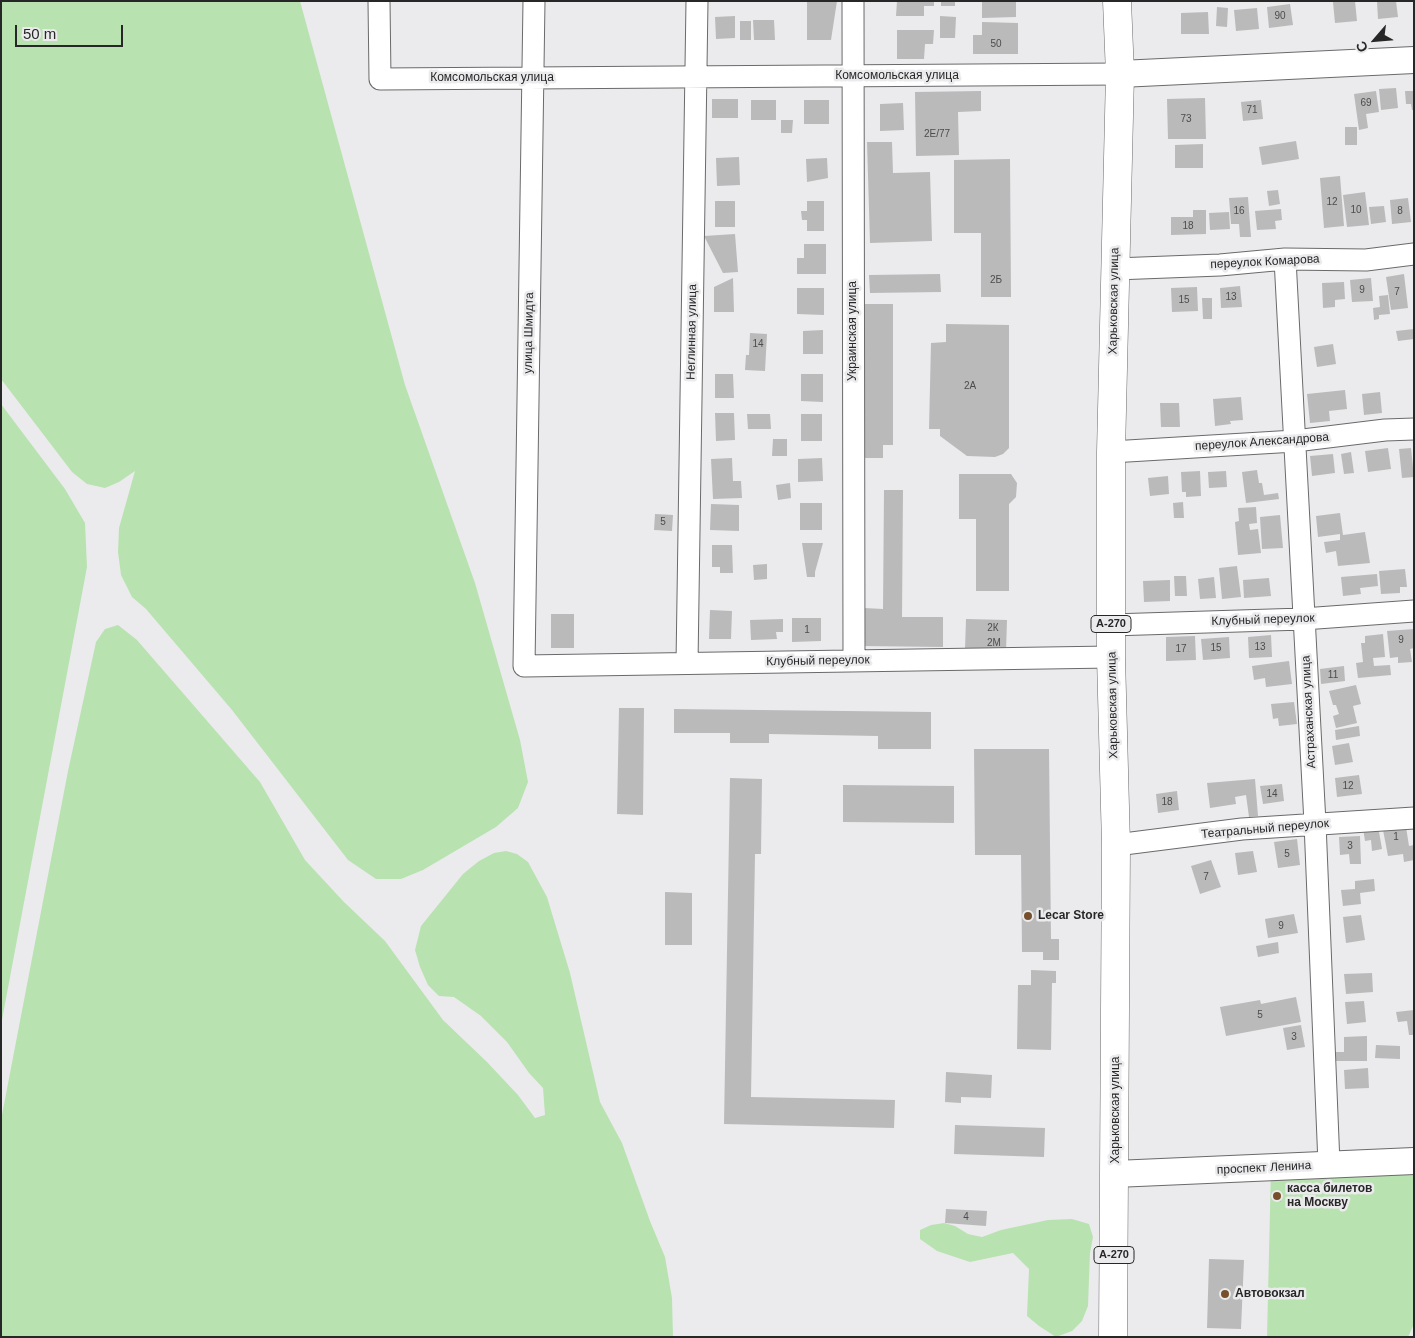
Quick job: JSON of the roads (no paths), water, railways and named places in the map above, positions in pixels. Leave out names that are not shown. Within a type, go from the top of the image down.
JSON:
[{"type":"highway","name":"Харьковская улица","points":[[1113,1337],[1116,845],[1111,657],[1111,452],[1120,74],[1117,21],[1118,1]]},
{"type":"highway","name":"Харьковская улица","points":[[1120,74],[1133,20],[1133,1]]},
{"type":"main road","name":"Комсомольская улица","points":[[1120,74],[1414,60]]},
{"type":"main road","name":"проспект Ленина","points":[[1115,1174],[1414,1161]]},
{"type":"street","name":"Комсомольская улица","points":[[379,1],[380,79],[1120,74]]},
{"type":"street","name":"улица Шмидта","points":[[524,666],[534,1]]},
{"type":"street","name":"Неглинная улица","points":[[687,663],[697,1]]},
{"type":"street","name":"Украинская улица","points":[[853,1],[854,661]]},
{"type":"street","name":"переулок Комарова","points":[[1115,269],[1285,259],[1366,260],[1414,254]]},
{"type":"street","name":"Астраханская улица","points":[[1285,259],[1303,619],[1316,823],[1329,1164]]},
{"type":"street","name":"переулок Александрова","points":[[1111,452],[1295,441],[1385,430],[1414,429]]},
{"type":"street","name":"Клубный переулок","points":[[1111,625],[1303,619],[1414,611]]},
{"type":"street","name":"Клубный переулок","points":[[524,666],[1111,657]]},
{"type":"street","name":"Театральный переулок","points":[[1116,845],[1316,823],[1414,818]]},
{"type":"place","name":"Lecar Store","points":[[1028,916]]},
{"type":"place","name":"касса билетов на Москву","points":[[1277,1196]]},
{"type":"place","name":"Автовокзал","points":[[1225,1294]]}]
